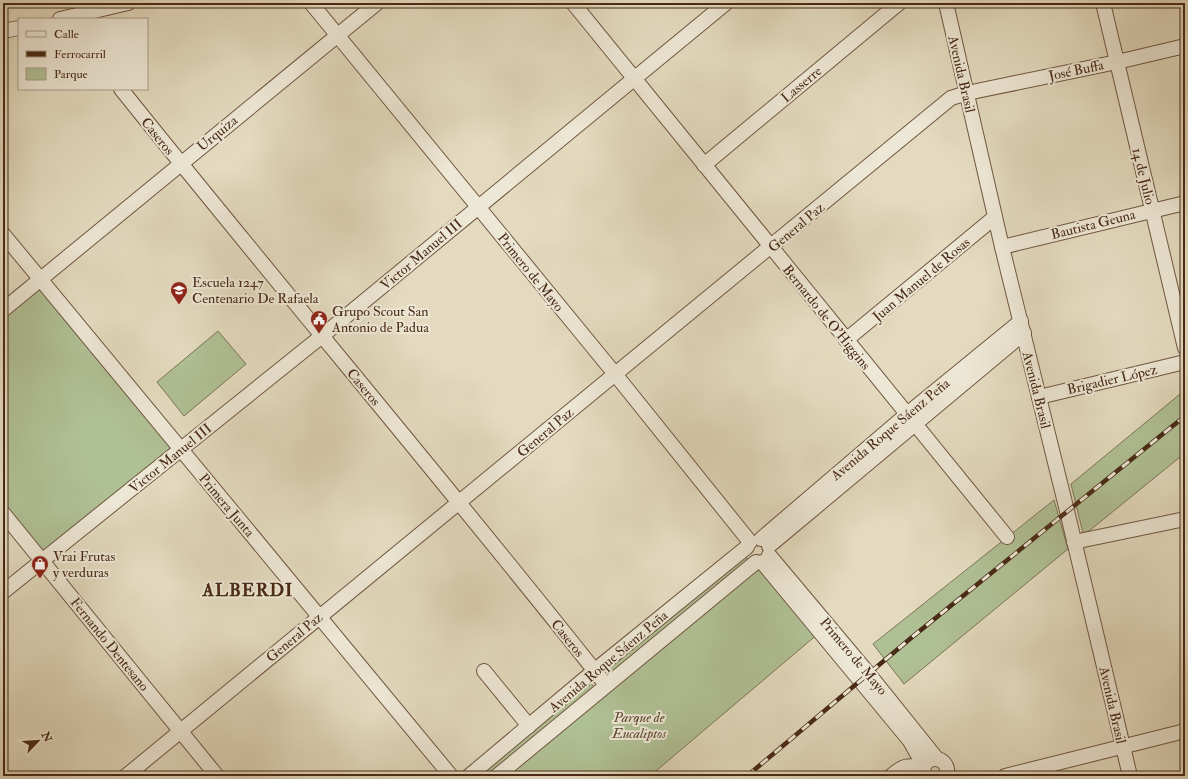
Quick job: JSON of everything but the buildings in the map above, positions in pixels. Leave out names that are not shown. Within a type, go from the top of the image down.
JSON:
[{"type":"street","name":"Primero de Mayo","points":[[311,3],[826,631],[946,770]]},
{"type":"street","name":"Urquiza","points":[[3,310],[377,3]]},
{"type":"street","name":"Bernardo de O'Higgins","points":[[573,3],[770,248],[1007,537]]},
{"type":"street","name":"Victor Manuel III","points":[[3,592],[322,336],[726,3]]},
{"type":"street","name":"Lasserre","points":[[704,165],[899,3]]},
{"type":"street","name":"Avenida Brasil","points":[[946,3],[995,217],[1130,776]]},
{"type":"street","name":"14 de Julio","points":[[1102,3],[1185,348]]},
{"type":"street","points":[[67,18],[123,4]]},
{"type":"street","points":[[3,31],[18,28]]},
{"type":"street","name":"José Buffa","points":[[967,93],[1117,62],[1185,46]]},
{"type":"street","name":"Caseros","points":[[122,90],[180,164],[459,503],[606,685]]},
{"type":"street","name":"General Paz","points":[[126,776],[951,98],[967,93]]},
{"type":"street","name":"Bautista Geuna","points":[[1002,246],[1185,203]]},
{"type":"street","name":"Juan Manuel de Rosas","points":[[846,340],[995,217]]},
{"type":"street","name":"Primera Junta","points":[[3,234],[451,776]]},
{"type":"street","name":"Avenida Roque Sáenz Peña","points":[[497,776],[606,685],[833,485],[1022,327]]},
{"type":"street","name":"Brigadier López","points":[[1039,397],[1185,362]]},
{"type":"street","name":"Fernando Dentesano","points":[[3,513],[217,776]]},
{"type":"street","points":[[1074,542],[1185,519]]},
{"type":"street","name":"Avenida Roque Sáenz Peña","points":[[469,776],[594,671],[759,550]]},
{"type":"street","name":"Primero de Mayo","points":[[826,631],[910,741],[924,770]]},
{"type":"street","points":[[484,671],[529,726]]},
{"type":"street","points":[[1005,776],[1185,731]]},
{"type":"street","points":[[891,776],[900,768],[909,765],[924,770],[929,760],[946,770]]},
{"type":"green space","points":[[40,287],[172,448],[44,553],[3,504],[3,317]]},
{"type":"green space","points":[[218,331],[246,364],[184,416],[157,382]]},
{"type":"green space","points":[[1185,390],[1185,453],[1089,531],[1083,533],[1071,484]]},
{"type":"green space","points":[[1054,500],[1068,549],[904,684],[873,644]]},
{"type":"green space","points":[[743,554],[750,563],[613,677],[607,670]]},
{"type":"green space","name":"Parque de Eucaliptos","points":[[760,569],[819,633],[650,776],[505,776],[751,573]]},
{"type":"green space","points":[[590,682],[597,691],[494,776],[479,776]]},
{"type":"railway","points":[[747,776],[911,638],[1185,416]]},
{"type":"place","name":"Escuela 1247 Centenario De Rafaela","points":[[179,305]]},
{"type":"place","name":"Grupo Scout San Antonio de Padua","points":[[319,334]]},
{"type":"place","name":"Vrai Frutas y verduras","points":[[40,579]]},
{"type":"district","name":"ALBERDI","points":[[248,590]]}]
